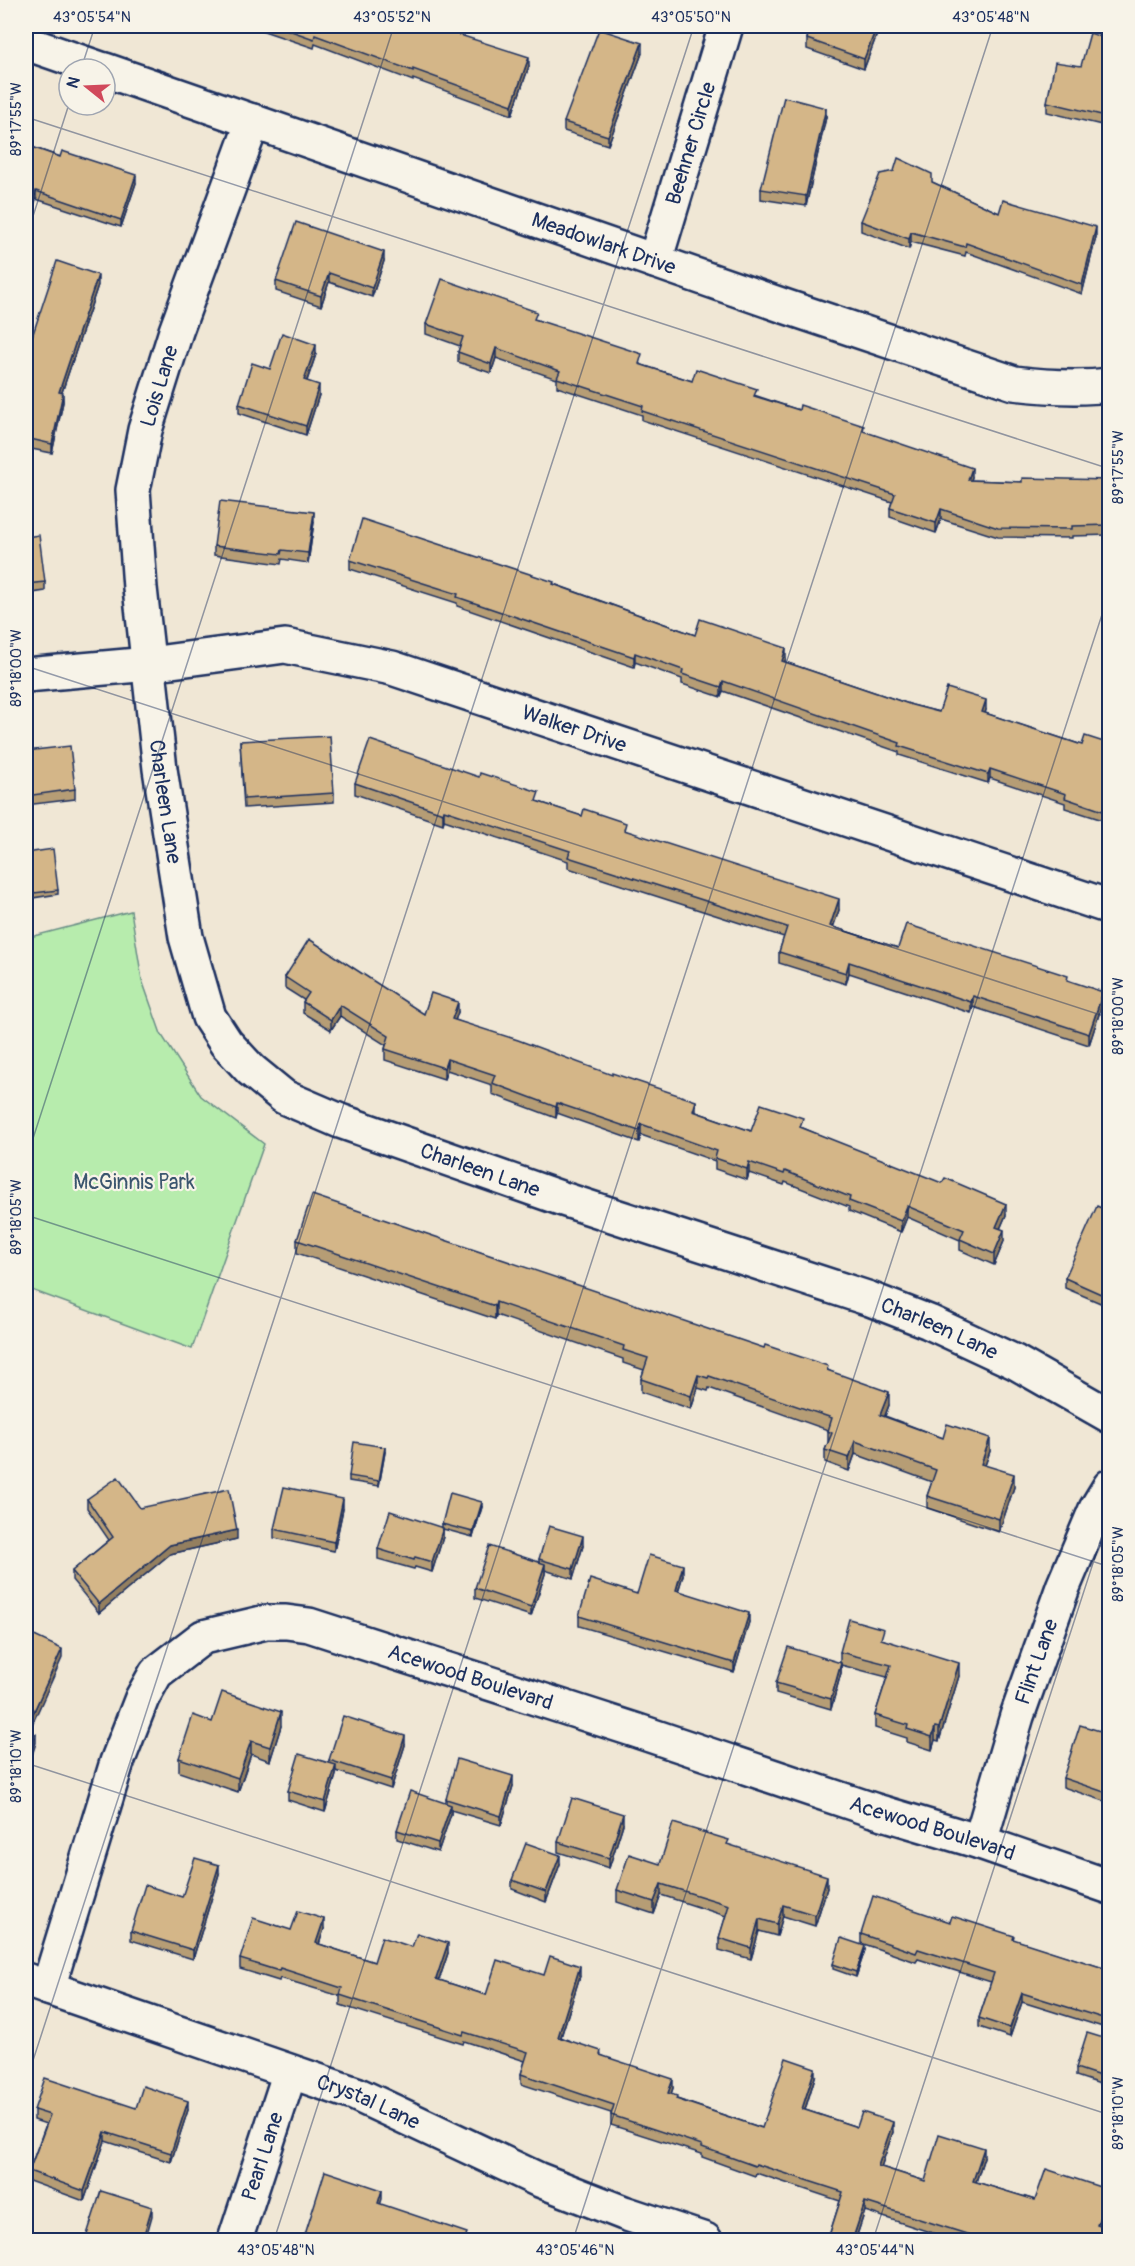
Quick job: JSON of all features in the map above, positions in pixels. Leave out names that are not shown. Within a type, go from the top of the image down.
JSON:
[{"type":"street","name":"Beehner Circle","points":[[655,261],[726,26]]},
{"type":"street","name":"Meadowlark Drive","points":[[26,43],[66,57]]},
{"type":"street","name":"Meadowlark Drive","points":[[117,75],[1014,383],[1060,388],[1110,385]]},
{"type":"street","name":"Lois Lane","points":[[149,664],[140,588],[133,490],[145,430],[172,342],[253,121]]},
{"type":"street","name":"Walker Drive","points":[[26,675],[149,664],[285,646],[392,668],[1110,907]]},
{"type":"street","name":"Charleen Lane","points":[[149,664],[160,769],[186,937],[209,1017],[226,1043],[251,1070],[284,1097],[340,1121],[541,1191],[899,1311],[1015,1362],[1110,1416]]},
{"type":"street","name":"Flint Lane","points":[[980,1842],[1017,1716],[1059,1598],[1096,1509],[1110,1486]]},
{"type":"street","name":"Acewood Boulevard","points":[[37,1984],[117,1762],[142,1698],[156,1673],[204,1638],[266,1622],[309,1625],[624,1726],[873,1810],[980,1842],[1110,1887]]},
{"type":"street","name":"Crystal Lane","points":[[37,1984],[356,2094],[537,2179],[705,2241]]},
{"type":"street","name":"Pearl Lane","points":[[235,2241],[290,2072]]},
{"type":"green space","name":"McGinnis Park","points":[[131,911],[142,980],[161,1034],[201,1096],[264,1144],[192,1349],[26,1288],[26,938]]},
{"type":"building","points":[[277,26],[432,26],[529,57],[512,105],[315,35],[314,39]]},
{"type":"building","points":[[810,26],[877,26],[864,59],[807,39]]},
{"type":"building","points":[[599,29],[642,43],[608,136],[564,122]]},
{"type":"building","points":[[1090,33],[1110,40],[1110,65],[1107,73],[1110,76],[1110,117],[1047,102],[1055,62],[1081,66]]},
{"type":"building","points":[[784,97],[826,108],[806,196],[761,189]]},
{"type":"building","points":[[26,145],[60,157],[62,151],[136,175],[121,220],[36,191],[32,202],[26,199]]},
{"type":"building","points":[[898,158],[932,174],[932,182],[999,213],[1003,200],[1096,227],[1082,285],[966,243],[965,247],[911,232],[909,239],[861,221],[880,174],[894,171]]},
{"type":"building","points":[[296,222],[384,252],[372,288],[329,273],[321,296],[276,281]]},
{"type":"building","points":[[57,261],[98,275],[59,392],[63,393],[52,444],[26,438],[26,355]]},
{"type":"building","points":[[442,279],[537,312],[534,319],[642,354],[639,364],[692,381],[696,369],[757,389],[754,396],[799,410],[800,405],[864,426],[863,431],[972,468],[968,480],[1022,482],[1022,478],[1110,480],[1110,525],[1072,526],[1072,529],[998,528],[941,509],[936,523],[890,508],[895,494],[642,411],[643,406],[557,378],[560,371],[496,348],[491,364],[458,352],[463,337],[426,324]]},
{"type":"building","points":[[282,333],[316,345],[304,380],[319,385],[306,426],[239,404],[252,363],[270,369]]},
{"type":"building","points":[[220,501],[314,512],[308,553],[282,550],[281,554],[214,546]]},
{"type":"building","points":[[362,519],[554,582],[553,584],[695,635],[700,619],[786,648],[782,661],[912,705],[939,712],[947,688],[986,700],[982,712],[1082,745],[1085,736],[1110,744],[1110,801],[1106,812],[1065,798],[1066,794],[990,769],[988,774],[899,746],[900,743],[723,681],[721,687],[682,674],[683,670],[635,653],[634,657],[457,597],[458,594],[350,560]]},
{"type":"building","points":[[39,535],[45,582],[26,584],[26,537]]},
{"type":"building","points":[[330,736],[334,793],[244,799],[240,741]]},
{"type":"building","points":[[370,740],[479,777],[480,773],[539,792],[536,801],[582,816],[584,809],[626,823],[624,830],[839,899],[830,926],[898,948],[906,924],[1068,976],[1067,980],[1103,992],[1089,1034],[973,996],[971,1002],[849,962],[846,973],[779,952],[787,927],[568,857],[570,851],[444,810],[443,813],[355,783]]},
{"type":"building","points":[[70,746],[75,789],[26,796],[26,751]]},
{"type":"building","points":[[53,849],[58,890],[26,894],[26,853]]},
{"type":"building","points":[[309,939],[424,1014],[431,993],[458,1002],[452,1019],[518,1040],[612,1075],[612,1073],[696,1101],[693,1111],[751,1131],[761,1104],[803,1118],[800,1127],[942,1183],[945,1178],[1006,1204],[996,1227],[1004,1230],[994,1254],[960,1239],[964,1230],[907,1206],[901,1221],[849,1201],[850,1197],[785,1171],[784,1174],[749,1162],[747,1169],[715,1158],[717,1151],[641,1124],[639,1131],[557,1103],[556,1107],[492,1083],[495,1075],[447,1059],[444,1068],[385,1049],[389,1036],[340,1005],[331,1020],[303,1002],[309,993],[285,977]]},
{"type":"building","points":[[312,1195],[764,1348],[765,1345],[828,1366],[827,1370],[889,1392],[880,1415],[943,1438],[947,1424],[990,1438],[981,1464],[1014,1474],[999,1519],[927,1496],[936,1470],[855,1441],[849,1458],[825,1450],[832,1433],[828,1431],[832,1418],[709,1376],[708,1378],[698,1375],[691,1396],[641,1379],[648,1358],[623,1350],[624,1346],[496,1302],[495,1306],[297,1240]]},
{"type":"building","points":[[1097,1206],[1110,1212],[1110,1298],[1065,1278]]},
{"type":"building","points":[[354,1442],[385,1447],[379,1481],[349,1476]]},
{"type":"building","points":[[118,1477],[140,1508],[229,1489],[237,1530],[170,1545],[99,1604],[72,1571],[113,1537],[87,1499]]},
{"type":"building","points":[[284,1487],[343,1499],[334,1542],[274,1529]]},
{"type":"building","points":[[450,1493],[482,1502],[473,1532],[442,1524]]},
{"type":"building","points":[[390,1511],[443,1528],[432,1562],[415,1557],[414,1560],[378,1549]]},
{"type":"building","points":[[549,1526],[583,1536],[573,1569],[539,1559]]},
{"type":"building","points":[[489,1546],[545,1564],[531,1607],[475,1588]]},
{"type":"building","points":[[649,1555],[683,1565],[676,1590],[749,1613],[734,1663],[579,1616],[590,1579],[637,1594]]},
{"type":"building","points":[[26,1592],[33,1595],[26,1611]]},
{"type":"building","points":[[849,1619],[884,1629],[881,1639],[959,1663],[939,1728],[935,1727],[932,1737],[907,1729],[908,1725],[875,1715],[891,1665],[840,1652]]},
{"type":"building","points":[[26,1632],[62,1649],[26,1729]]},
{"type":"building","points":[[788,1647],[841,1663],[831,1699],[776,1683]]},
{"type":"building","points":[[222,1692],[281,1712],[270,1747],[251,1741],[238,1778],[179,1758],[193,1715],[212,1722]]},
{"type":"building","points":[[343,1716],[405,1736],[391,1780],[329,1760]]},
{"type":"building","points":[[1080,1725],[1110,1734],[1110,1794],[1063,1778]]},
{"type":"building","points":[[26,1731],[36,1734],[26,1765]]},
{"type":"building","points":[[299,1754],[336,1765],[325,1802],[288,1791]]},
{"type":"building","points":[[457,1759],[513,1776],[501,1816],[446,1799]]},
{"type":"building","points":[[410,1791],[451,1805],[438,1843],[397,1830]]},
{"type":"building","points":[[572,1798],[623,1814],[609,1858],[558,1842]]},
{"type":"building","points":[[673,1823],[729,1840],[727,1844],[827,1876],[815,1915],[783,1905],[777,1924],[759,1919],[751,1948],[719,1938],[729,1905],[661,1884],[654,1902],[617,1890],[629,1854],[660,1864]]},
{"type":"building","points":[[526,1843],[560,1855],[546,1892],[512,1880]]},
{"type":"building","points":[[195,1858],[219,1865],[193,1950],[131,1931],[145,1885],[182,1897]]},
{"type":"building","points":[[873,1896],[950,1922],[952,1916],[1014,1936],[1013,1939],[1110,1970],[1110,2007],[1106,2019],[1022,1993],[1010,2028],[979,2018],[994,1973],[918,1949],[916,1953],[861,1934]]},
{"type":"building","points":[[298,1911],[324,1919],[316,1943],[374,1962],[382,1937],[412,1947],[417,1933],[448,1943],[436,1979],[486,1995],[497,1960],[544,1975],[550,1956],[580,1966],[558,2037],[601,2051],[600,2055],[673,2079],[668,2093],[677,2096],[676,2099],[762,2128],[786,2058],[815,2068],[802,2109],[857,2127],[862,2112],[893,2122],[878,2166],[925,2181],[939,2134],[984,2148],[973,2181],[1035,2200],[1046,2169],[1109,2190],[1097,2225],[1110,2229],[1110,2241],[981,2241],[969,2237],[970,2235],[865,2202],[852,2241],[843,2241],[829,2236],[843,2192],[756,2164],[755,2166],[702,2147],[702,2145],[611,2115],[614,2105],[521,2074],[528,2052],[464,2032],[463,2035],[340,1995],[342,1988],[280,1968],[279,1971],[240,1959],[253,1918],[291,1930]]},
{"type":"building","points":[[841,1938],[865,1946],[856,1972],[833,1964]]},
{"type":"building","points":[[1087,2033],[1110,2040],[1109,2079],[1076,2068]]},
{"type":"building","points":[[45,2078],[136,2108],[143,2086],[188,2101],[171,2153],[105,2132],[84,2191],[29,2171],[50,2115],[34,2110]]},
{"type":"building","points":[[325,2171],[382,2190],[378,2203],[467,2233],[464,2241],[303,2241]]},
{"type":"building","points":[[101,2191],[152,2207],[142,2241],[85,2241]]}]
